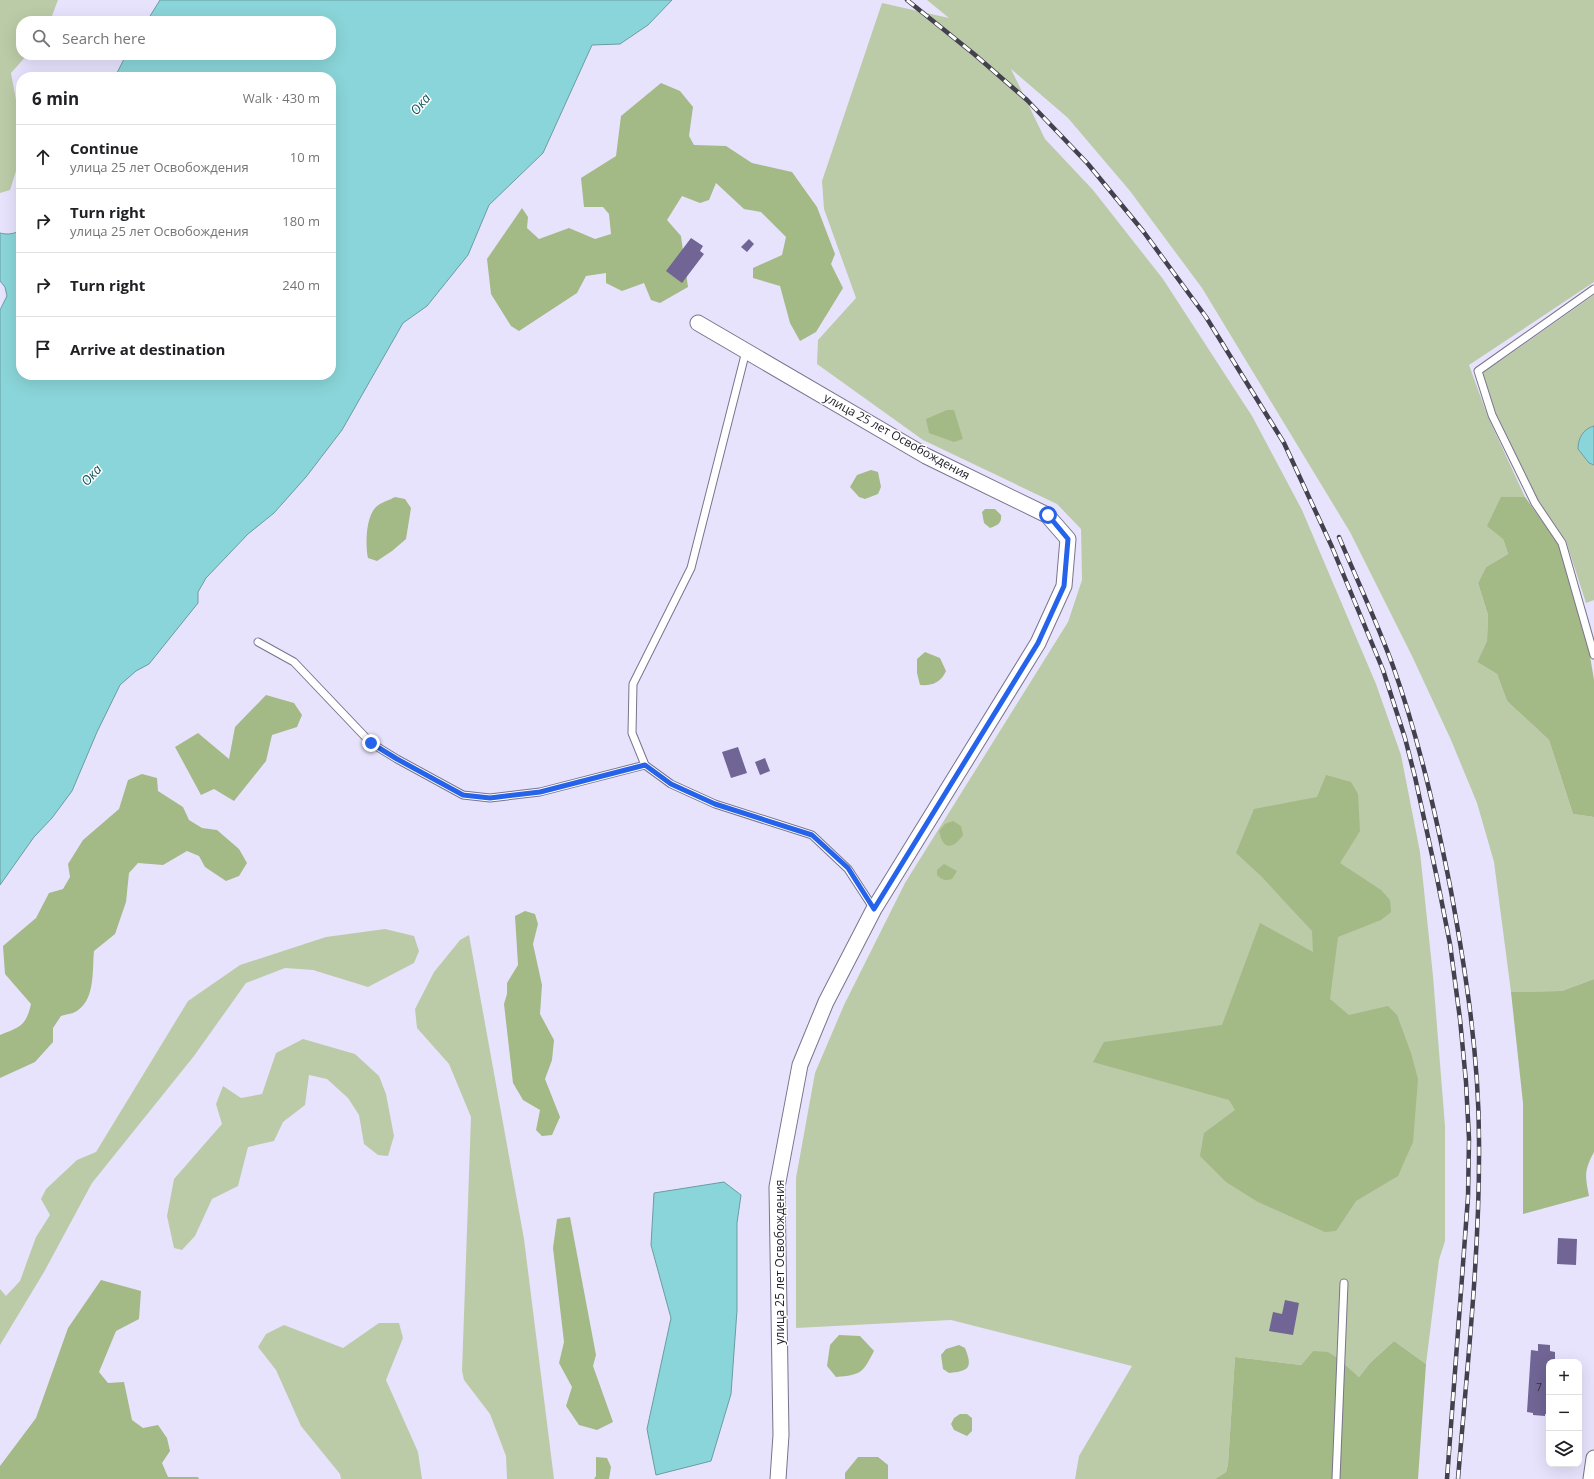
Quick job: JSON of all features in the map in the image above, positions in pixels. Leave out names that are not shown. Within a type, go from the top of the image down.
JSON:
[{"type":"street","name":"улица 25 лет Освобождения","points":[[698,323],[926,456],[1048,515],[1068,539],[1064,586],[1038,643],[874,909],[826,1002],[800,1066],[777,1187],[781,1435],[778,1479]]},
{"type":"street","points":[[1591,1479],[1594,1458]]},
{"type":"lane","points":[[1594,289],[1478,371],[1492,415],[1535,503],[1562,543],[1594,655]]},
{"type":"lane","points":[[746,351],[691,568],[633,684],[632,733],[645,765],[671,784],[715,804],[812,835],[848,868],[874,909]]},
{"type":"lane","points":[[258,642],[294,662],[371,743],[463,795],[490,798],[540,792],[645,765]]},
{"type":"lane","points":[[1336,1479],[1344,1283]]},
{"type":"shaded area","points":[[0,0],[58,0],[52,16],[16,16],[16,60],[23,60],[11,73],[16,100],[16,171],[10,190],[0,193]]},
{"type":"shaded area","points":[[927,0],[1594,0],[1594,282],[1469,365],[1488,417],[1525,497],[1501,497],[1503,539],[1508,554],[1486,567],[1478,583],[1488,615],[1487,641],[1477,662],[1497,674],[1507,701],[1549,740],[1573,814],[1594,817],[1594,979],[1562,991],[1511,992],[1494,862],[1477,803],[1451,740],[1412,656],[1350,532],[1202,288],[1130,191],[1068,118],[1011,69],[1045,139],[1093,190],[1163,279],[1252,416],[1302,510],[1376,684],[1401,755],[1420,852],[1433,976],[1445,1126],[1445,1241],[1439,1260],[1426,1364],[1394,1341],[1370,1363],[1359,1377],[1339,1359],[1313,1351],[1301,1365],[1235,1357],[1228,1464],[1226,1472],[1215,1479],[1075,1479],[1079,1456],[1132,1366],[951,1320],[796,1328],[796,1178],[815,1073],[844,1005],[905,883],[1068,622],[1082,580],[1081,529],[1057,504],[923,440],[817,364],[818,340],[856,298],[824,209],[822,181],[882,3],[949,18]]},
{"type":"shaded area","points":[[661,83],[680,91],[693,107],[689,136],[694,145],[726,146],[752,163],[792,172],[817,207],[835,254],[831,264],[843,288],[816,332],[800,341],[790,323],[780,286],[753,278],[753,268],[782,255],[786,237],[761,212],[744,209],[716,183],[709,200],[700,203],[682,196],[667,220],[681,236],[688,287],[660,303],[651,300],[644,283],[622,291],[606,283],[606,273],[586,276],[577,293],[519,331],[511,326],[491,294],[487,259],[522,208],[528,217],[527,228],[539,239],[569,228],[595,239],[611,234],[609,214],[603,207],[584,207],[581,178],[616,156],[621,116]]},
{"type":"shaded area","points":[[1594,295],[1594,426],[1587,429],[1582,434],[1578,449],[1589,463],[1594,465],[1594,600],[1586,603],[1566,541],[1538,500],[1495,411],[1483,373]]},
{"type":"shaded area","points":[[947,410],[954,410],[963,439],[954,442],[929,433],[926,419]]},
{"type":"shaded area","points":[[871,470],[878,472],[881,487],[878,494],[865,499],[859,497],[850,487],[857,475]]},
{"type":"shaded area","points":[[395,497],[405,499],[411,508],[406,539],[377,561],[368,558],[367,531],[370,517],[378,505]]},
{"type":"shaded area","points":[[1501,497],[1525,497],[1559,545],[1588,644],[1594,680],[1594,817],[1573,814],[1549,740],[1507,701],[1497,674],[1477,662],[1487,641],[1488,615],[1478,583],[1486,567],[1508,554],[1503,539],[1487,526]]},
{"type":"shaded area","points":[[985,509],[995,509],[1001,515],[1001,520],[999,523],[990,528],[984,523],[982,512]]},
{"type":"shaded area","points":[[925,652],[940,658],[946,671],[939,681],[929,685],[920,685],[917,673],[917,659]]},
{"type":"shaded area","points":[[266,695],[294,703],[302,715],[297,727],[272,735],[266,761],[234,801],[214,789],[201,795],[175,747],[198,733],[229,759],[235,727]]},
{"type":"shaded area","points":[[142,774],[157,778],[158,791],[183,807],[189,820],[202,828],[217,830],[239,849],[247,863],[239,876],[226,881],[205,867],[199,856],[187,851],[163,865],[138,863],[129,873],[126,902],[115,934],[94,951],[93,977],[86,1002],[73,1013],[61,1016],[53,1028],[53,1042],[35,1062],[0,1078],[0,1035],[21,1025],[27,1017],[31,1004],[5,974],[3,946],[36,918],[49,893],[63,889],[70,877],[68,864],[83,840],[119,809],[128,780]]},
{"type":"shaded area","points":[[1326,775],[1351,782],[1358,794],[1360,831],[1340,863],[1381,890],[1390,900],[1391,912],[1381,920],[1338,937],[1330,999],[1349,1015],[1388,1006],[1397,1015],[1411,1053],[1418,1079],[1413,1142],[1398,1176],[1356,1201],[1336,1231],[1325,1232],[1258,1202],[1226,1182],[1200,1156],[1204,1133],[1235,1110],[1229,1100],[1093,1062],[1104,1042],[1222,1025],[1260,923],[1313,952],[1312,931],[1261,876],[1236,853],[1254,809],[1317,797]]},
{"type":"shaded area","points":[[953,821],[961,826],[963,835],[956,843],[949,846],[943,842],[939,831],[945,824]]},
{"type":"shaded area","points":[[944,864],[957,871],[952,879],[944,880],[937,875],[937,870]]},
{"type":"shaded area","points":[[525,911],[535,914],[538,924],[533,944],[542,985],[540,1014],[554,1040],[552,1060],[545,1079],[560,1117],[552,1135],[542,1136],[536,1130],[540,1110],[523,1100],[513,1083],[504,1004],[507,994],[507,983],[518,965],[515,916]]},
{"type":"shaded area","points":[[385,929],[414,936],[419,951],[414,963],[368,987],[313,970],[285,968],[246,983],[194,1056],[92,1183],[44,1272],[0,1345],[0,1289],[6,1296],[20,1281],[36,1237],[50,1215],[41,1199],[46,1189],[77,1160],[96,1152],[188,1001],[240,965],[326,937]]},
{"type":"shaded area","points":[[469,935],[524,1239],[554,1479],[507,1479],[506,1456],[490,1414],[464,1380],[462,1371],[471,1117],[449,1064],[417,1028],[415,1009],[434,972],[460,940]]},
{"type":"shaded area","points":[[1594,979],[1594,1152],[1588,1164],[1586,1173],[1589,1196],[1523,1214],[1523,1103],[1511,992],[1562,991]]},
{"type":"shaded area","points":[[303,1039],[355,1054],[379,1076],[386,1094],[394,1136],[388,1156],[378,1155],[364,1144],[359,1115],[348,1098],[327,1079],[309,1075],[305,1105],[283,1122],[274,1141],[248,1147],[238,1186],[212,1199],[195,1236],[182,1250],[174,1248],[167,1216],[174,1179],[222,1124],[216,1104],[223,1086],[241,1098],[262,1094],[276,1053]]},
{"type":"shaded area","points":[[570,1217],[596,1355],[593,1366],[613,1422],[597,1430],[579,1425],[566,1406],[572,1387],[559,1363],[564,1342],[553,1248],[557,1219]]},
{"type":"shaded area","points":[[101,1280],[141,1291],[139,1319],[116,1331],[99,1372],[108,1383],[124,1382],[132,1420],[143,1428],[158,1425],[167,1438],[170,1451],[162,1463],[168,1477],[198,1477],[199,1479],[0,1479],[0,1466],[36,1418],[68,1328]]},
{"type":"shaded area","points":[[379,1323],[399,1323],[403,1338],[386,1380],[418,1452],[422,1479],[341,1479],[340,1474],[301,1426],[276,1370],[258,1347],[266,1334],[284,1325],[343,1348]]},
{"type":"shaded area","points":[[839,1335],[860,1336],[874,1351],[867,1364],[861,1371],[851,1375],[836,1377],[827,1366],[830,1345]]},
{"type":"shaded area","points":[[1394,1341],[1426,1364],[1418,1479],[1215,1479],[1226,1472],[1228,1464],[1235,1357],[1301,1365],[1313,1351],[1328,1352],[1339,1359],[1359,1377],[1370,1363]]},
{"type":"shaded area","points":[[959,1345],[965,1348],[969,1360],[968,1367],[961,1371],[949,1373],[943,1369],[941,1355],[946,1349]]},
{"type":"shaded area","points":[[960,1414],[967,1414],[972,1418],[972,1431],[967,1436],[954,1430],[951,1424],[954,1418]]},
{"type":"shaded area","points":[[596,1457],[607,1458],[611,1467],[609,1479],[594,1479],[596,1476]]},
{"type":"shaded area","points":[[858,1457],[878,1457],[888,1465],[888,1479],[845,1479],[845,1473]]},
{"type":"water","name":"Ока","points":[[160,0],[672,0],[648,25],[620,44],[592,45],[543,153],[489,205],[468,255],[427,306],[403,323],[342,430],[306,477],[274,513],[248,534],[206,578],[198,592],[198,603],[149,664],[136,671],[120,685],[97,732],[72,791],[52,818],[34,837],[0,885],[0,310],[7,296],[5,287],[0,281],[0,233],[11,234],[16,232],[16,380],[336,380],[336,72],[118,72],[124,60],[336,60],[336,16],[150,16]]},
{"type":"water","points":[[1594,426],[1594,465],[1589,463],[1578,449],[1582,434],[1590,427]]},
{"type":"water","points":[[724,1182],[741,1195],[737,1223],[737,1310],[731,1394],[711,1461],[656,1475],[647,1429],[671,1318],[651,1245],[654,1193]]},
{"type":"building","points":[[691,238],[703,246],[700,251],[704,254],[682,283],[666,271]]},
{"type":"building","points":[[749,239],[754,244],[747,252],[741,247]]},
{"type":"building","points":[[738,747],[747,773],[731,778],[722,752]]},
{"type":"building","points":[[765,758],[770,771],[760,775],[755,762]]},
{"type":"building","points":[[1558,1238],[1577,1239],[1576,1265],[1557,1264]]},
{"type":"building","points":[[1285,1300],[1299,1303],[1293,1335],[1269,1331],[1273,1312],[1282,1314]]},
{"type":"building","points":[[1538,1344],[1550,1345],[1550,1351],[1555,1352],[1555,1359],[1546,1359],[1545,1416],[1533,1415],[1533,1413],[1527,1412],[1531,1350],[1538,1351]]},
{"type":"railway","points":[[907,0],[974,54],[1027,100],[1088,164],[1143,231],[1206,317],[1284,443],[1332,547],[1383,670],[1405,738],[1437,878],[1450,944],[1460,1019],[1466,1082],[1469,1139],[1468,1197],[1447,1479]]},
{"type":"railway","points":[[1339,537],[1387,650],[1419,749],[1451,891],[1471,1015],[1477,1078],[1479,1183],[1475,1268],[1458,1479]]},
{"type":"route","points":[[371,743],[463,795],[490,798],[540,792],[645,765],[671,784],[715,804],[773,821],[812,835],[848,868],[874,909],[1038,643],[1064,586],[1068,539],[1048,515]]}]
